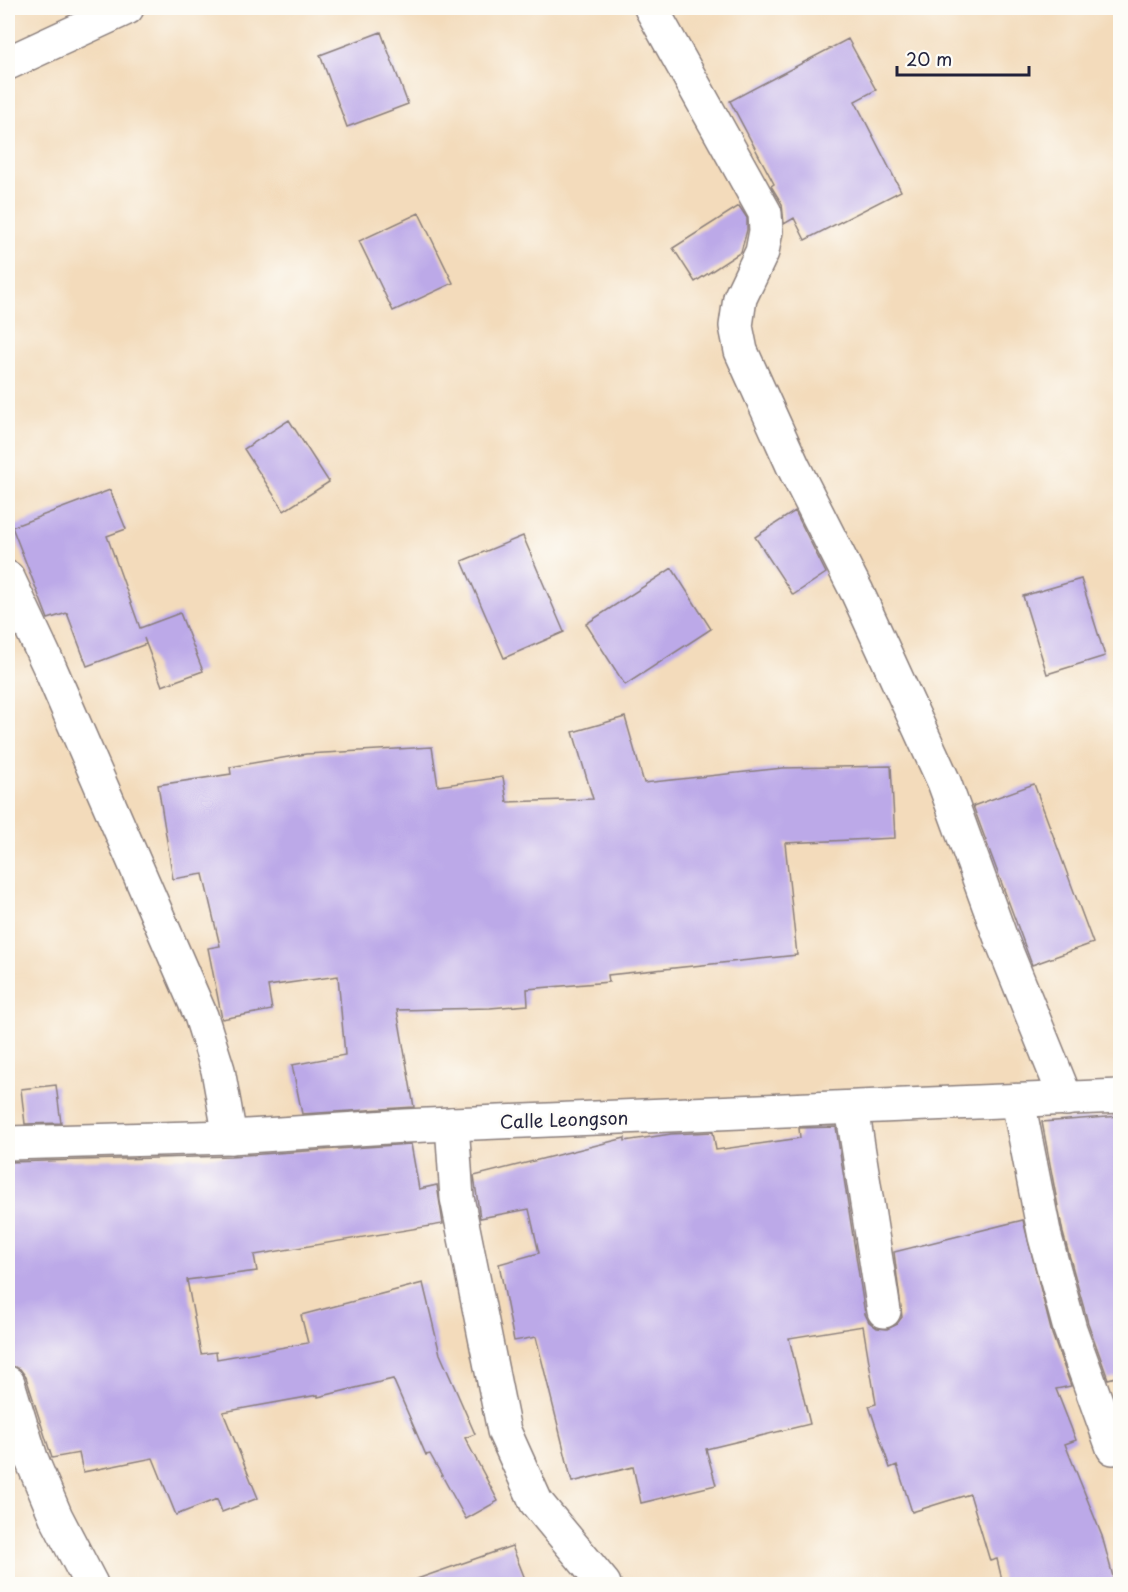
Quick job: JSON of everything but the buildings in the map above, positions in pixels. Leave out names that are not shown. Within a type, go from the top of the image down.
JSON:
[{"type":"street","points":[[8,63],[127,8]]},
{"type":"street","points":[[651,8],[765,213],[766,231],[762,252],[740,298],[736,326],[741,351],[793,466],[857,592],[944,782],[1000,936],[1066,1099]]},
{"type":"street","points":[[8,578],[50,668],[201,1016],[218,1070],[230,1137]]},
{"type":"street","name":"Calle Leongson","points":[[8,1143],[230,1137],[452,1124],[1120,1096]]},
{"type":"street","points":[[1017,1101],[1045,1237],[1070,1329],[1113,1448]]},
{"type":"street","points":[[852,1108],[884,1311]]},
{"type":"street","points":[[452,1124],[457,1198],[480,1322],[504,1431],[536,1502],[604,1584]]},
{"type":"street","points":[[8,1383],[31,1458],[56,1518],[91,1584]]}]
